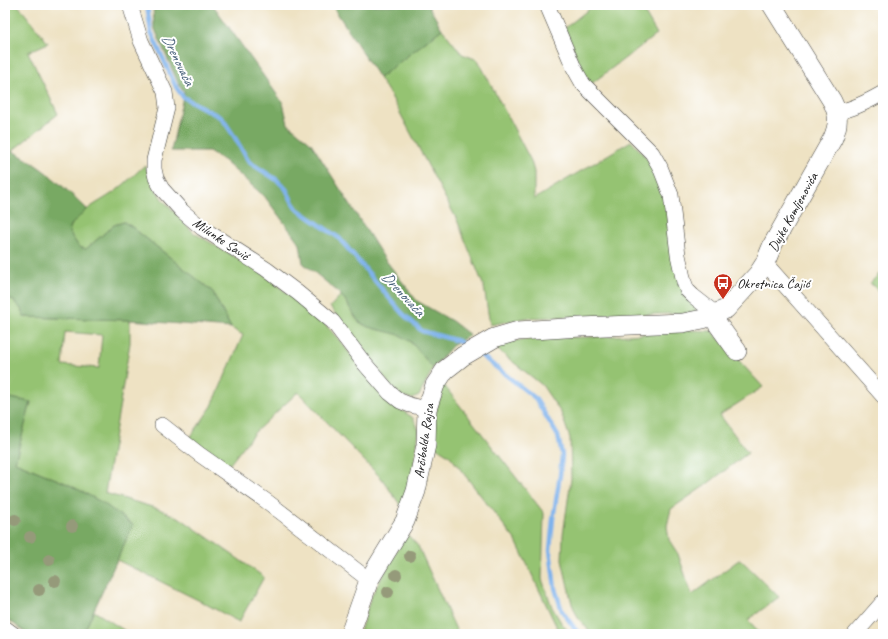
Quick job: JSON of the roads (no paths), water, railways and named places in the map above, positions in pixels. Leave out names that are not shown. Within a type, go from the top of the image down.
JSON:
[{"type":"street","name":"Milunke Savić","points":[[130,5],[137,32],[165,92],[167,108],[154,160],[156,178],[162,189],[182,211],[202,228],[266,269],[333,322],[364,363],[390,393],[400,401],[427,409]]},
{"type":"street","points":[[547,5],[574,68],[583,84],[652,153],[660,167],[671,195],[678,255],[687,290],[714,315],[737,351]]},
{"type":"street","points":[[772,5],[838,112],[857,106],[883,93]]},
{"type":"street","name":"Dujke Komljenovića","points":[[838,112],[836,129],[833,138],[773,244],[765,263],[883,396]]},
{"type":"street","name":"Arčibalda Rajsa","points":[[350,634],[369,580],[405,522],[416,491],[426,445],[427,409],[435,385],[445,370],[463,356],[494,338],[518,331],[683,323],[704,319],[726,309],[734,302],[758,274],[765,263]]},
{"type":"street","points":[[162,425],[199,454],[269,503],[369,580]]},
{"type":"street","points":[[855,634],[883,602]]},
{"type":"street","points":[[5,628],[13,634]]},
{"type":"waterway","name":"Drenovača","points":[[147,5],[151,32],[176,87],[183,97],[222,118],[249,162],[277,180],[286,189],[297,209],[339,238],[402,313],[422,331],[458,341],[468,347]]},
{"type":"waterway","name":"Drenovača","points":[[478,353],[535,398],[558,436],[562,455],[550,550],[555,588],[562,611],[580,634]]},
{"type":"place","name":"Okretnica Čajić","points":[[723,300]]}]
